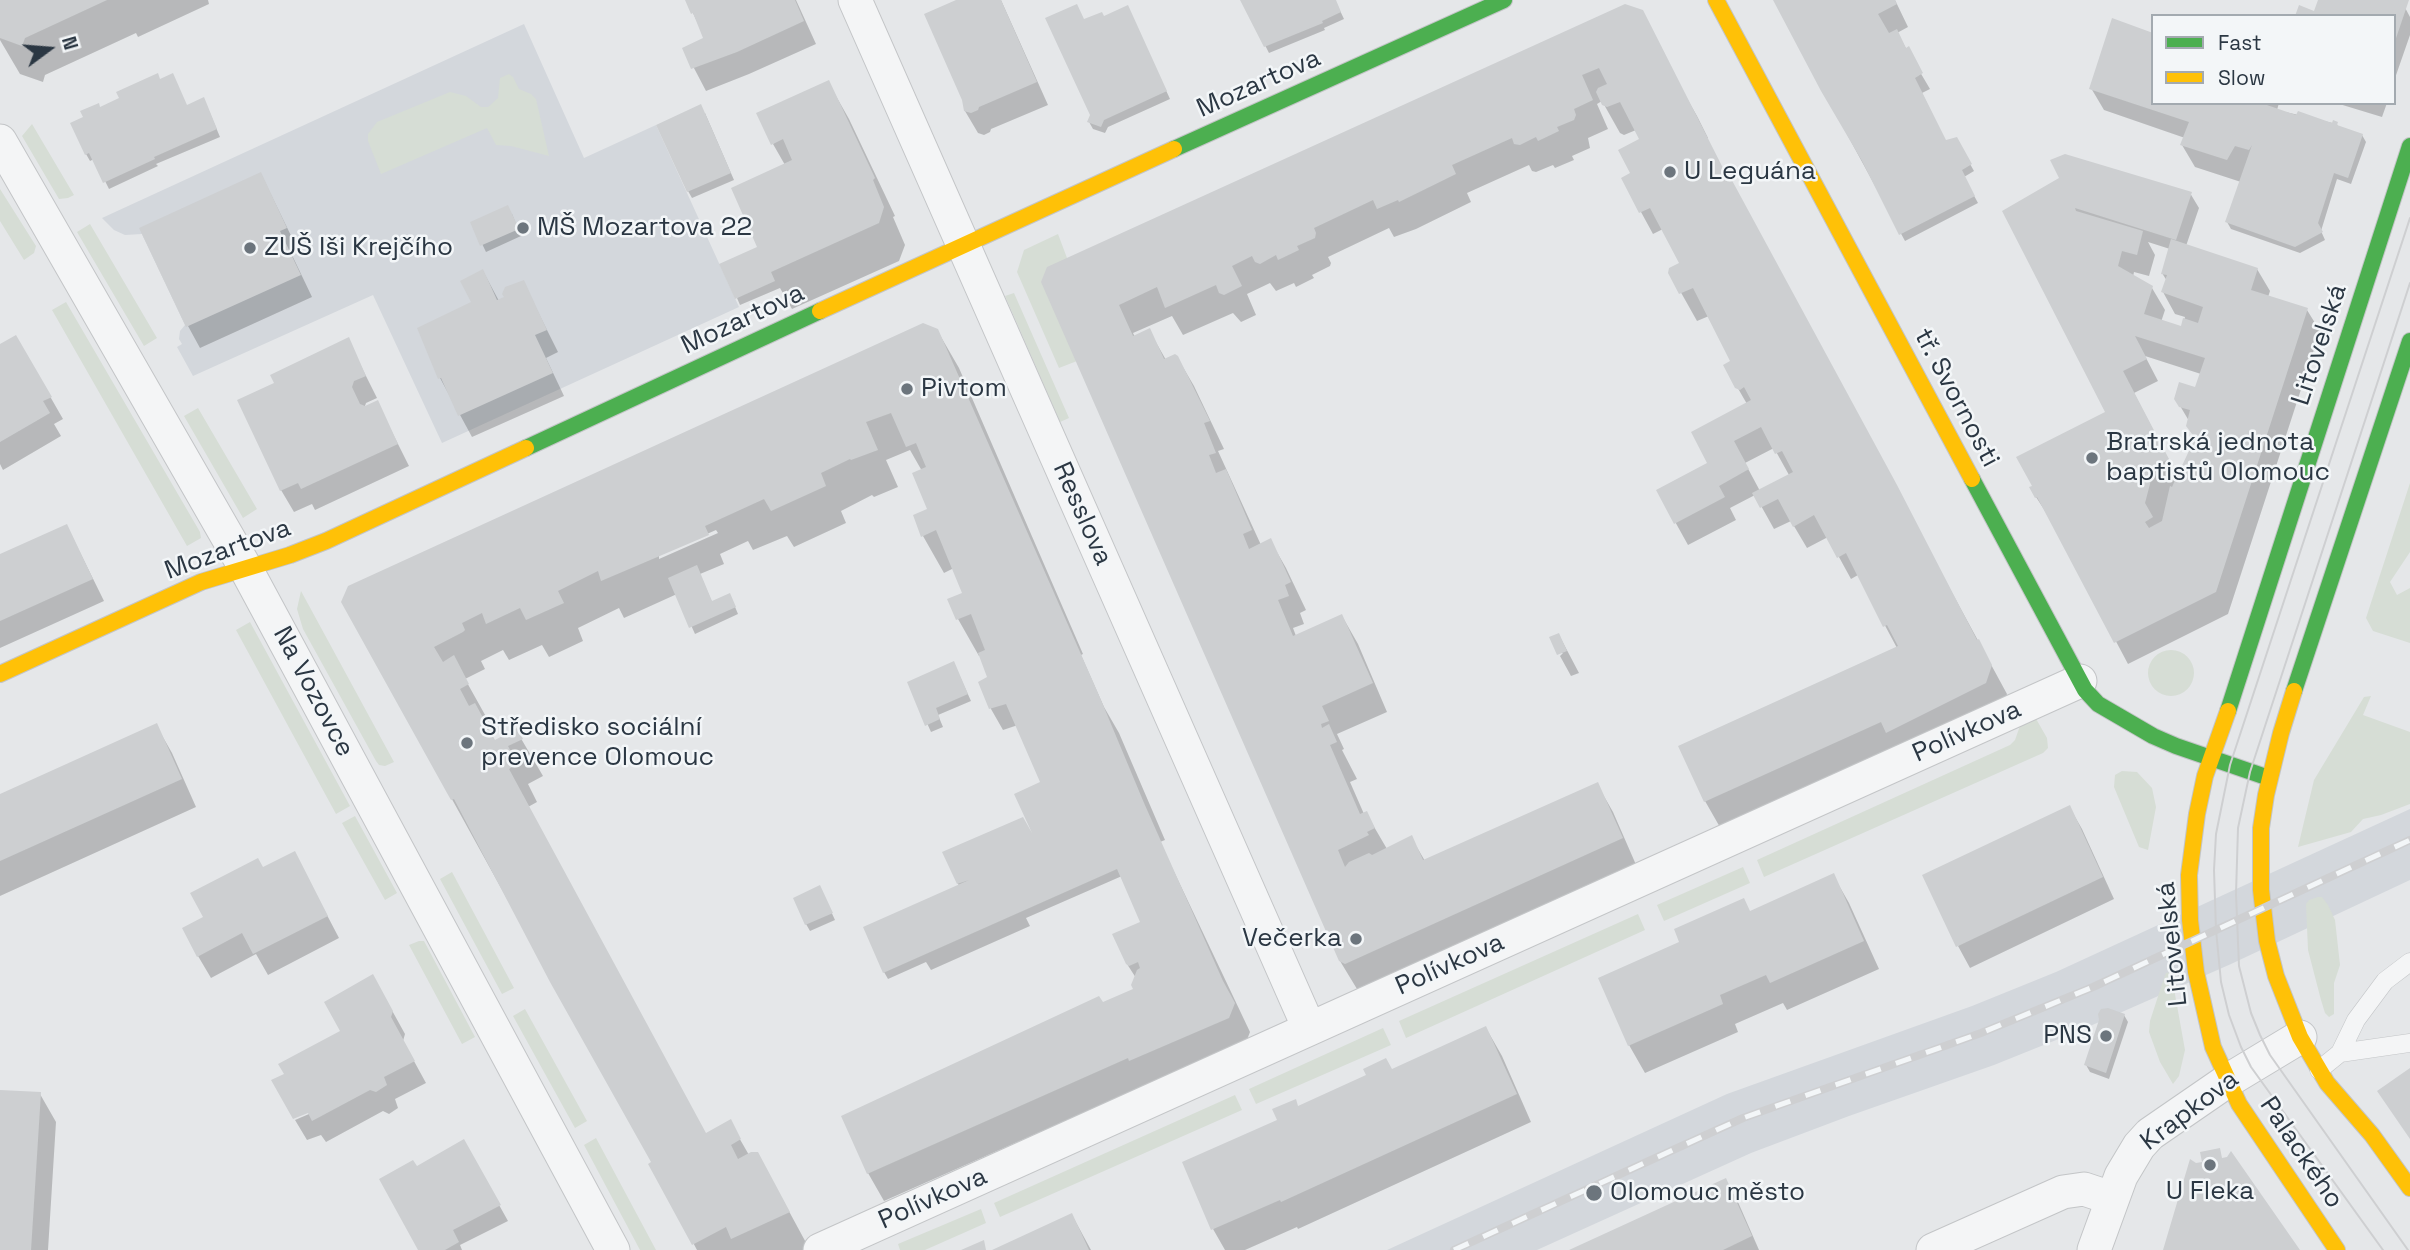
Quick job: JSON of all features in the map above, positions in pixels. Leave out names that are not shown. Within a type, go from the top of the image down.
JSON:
[{"type":"street","name":"Resslova","points":[[855,0],[1309,1028]]},
{"type":"street","name":"Mozartova","points":[[0,674],[201,582],[326,541],[962,245],[1504,0]]},
{"type":"street","name":"tř. Svornosti","points":[[1716,0],[2080,681],[2098,705],[2153,736],[2211,759]]},
{"type":"street","name":"Na Vozovce","points":[[0,141],[246,569],[605,1241]]},
{"type":"street","name":"Litovelská","points":[[2227,1081],[2213,1047],[2192,942],[2189,896],[2197,814],[2211,759],[2239,680],[2410,146]]},
{"type":"street","points":[[2410,341],[2326,587],[2269,778],[2261,828],[2262,909],[2276,976],[2300,1037],[2319,1070],[2372,1135],[2410,1188]]},
{"type":"street","name":"Polívkova","points":[[820,1250],[2080,681]]},
{"type":"street","points":[[2211,759],[2269,778]]},
{"type":"street","name":"Krapkova","points":[[2094,1250],[2129,1160],[2150,1134],[2227,1081],[2300,1037]]},
{"type":"street","name":"Palackého","points":[[2227,1081],[2239,1104],[2337,1250]]},
{"type":"street","points":[[1933,1250],[2063,1192],[2084,1189],[2112,1198]]},
{"type":"lane","points":[[2319,1070],[2340,1053],[2356,1020],[2385,981],[2410,962]]},
{"type":"lane","points":[[2340,1053],[2410,1043]]},
{"type":"shaded area","name":"MŠ Mozartova 22","points":[[524,24],[584,158],[656,125],[739,307],[442,443],[373,295],[193,376],[177,347],[182,344],[179,339],[180,331],[185,325],[142,234],[125,235],[114,230],[102,218]]},
{"type":"shaded area","points":[[509,74],[519,89],[536,99],[549,156],[496,145],[487,128],[381,174],[368,141],[368,134],[377,122],[450,92],[466,96],[481,107],[488,107],[498,98],[500,78]]},
{"type":"shaded area","points":[[32,124],[74,195],[59,199],[22,136]]},
{"type":"shaded area","points":[[0,189],[36,246],[34,253],[24,260],[0,221]]},
{"type":"shaded area","points":[[90,224],[157,338],[144,346],[77,232]]},
{"type":"shaded area","points":[[1058,234],[1067,258],[1077,361],[1059,368],[1017,272],[1024,250]]},
{"type":"shaded area","points":[[1014,293],[1069,418],[1060,422],[1005,296]]},
{"type":"shaded area","points":[[66,302],[200,532],[201,538],[187,546],[52,310]]},
{"type":"shaded area","points":[[198,408],[257,509],[243,518],[184,416]]},
{"type":"shaded area","points":[[2410,483],[2410,552],[2390,582],[2397,595],[2410,588],[2410,643],[2373,631],[2366,618]]},
{"type":"shaded area","points":[[301,591],[394,762],[385,766],[376,761],[303,629],[297,609]]},
{"type":"shaded area","points":[[250,622],[350,806],[336,814],[236,630]]},
{"type":"shaded area","points":[[2171,650],[2187,657],[2194,673],[2187,689],[2171,696],[2155,689],[2148,673],[2155,657]]},
{"type":"shaded area","points":[[2371,696],[2363,715],[2410,732],[2410,804],[2363,819],[2351,832],[2298,847],[2314,780],[2364,697]]},
{"type":"shaded area","points":[[2035,717],[2047,738],[2048,748],[2043,753],[1764,877],[1757,860],[2010,745],[2015,740],[2021,723]]},
{"type":"shaded area","points":[[2122,771],[2137,772],[2152,788],[2156,807],[2148,850],[2139,847],[2114,787],[2115,775]]},
{"type":"shaded area","points":[[2410,809],[2410,880],[2231,964],[2081,1030],[1994,1065],[1751,1153],[1537,1250],[1387,1250],[1727,1094],[1972,1006],[2056,972]]},
{"type":"shaded area","points":[[355,816],[397,893],[385,900],[342,823]]},
{"type":"shaded area","points":[[1743,867],[1750,883],[1664,921],[1657,905]]},
{"type":"shaded area","points":[[452,872],[514,988],[502,994],[440,879]]},
{"type":"shaded area","points":[[2322,897],[2328,905],[2335,920],[2340,965],[2334,983],[2334,1014],[2329,1017],[2325,1013],[2308,950],[2306,904]]},
{"type":"shaded area","points":[[1638,914],[1645,930],[1406,1038],[1399,1021]]},
{"type":"shaded area","points":[[424,941],[475,1037],[462,1044],[409,945]]},
{"type":"shaded area","points":[[2171,972],[2185,1050],[2179,1076],[2173,1084],[2160,1062],[2149,1032],[2166,973]]},
{"type":"shaded area","points":[[525,1009],[587,1121],[575,1128],[513,1016]]},
{"type":"shaded area","points":[[1383,1028],[1391,1045],[1256,1104],[1249,1089]]},
{"type":"shaded area","points":[[1235,1095],[1242,1110],[1000,1217],[994,1203]]},
{"type":"shaded area","points":[[596,1138],[656,1250],[640,1250],[584,1145]]},
{"type":"shaded area","points":[[981,1209],[986,1223],[925,1250],[900,1250],[898,1244]]},
{"type":"building","points":[[0,0],[107,0],[25,38],[22,46],[0,38]]},
{"type":"building","points":[[685,0],[795,0],[804,21],[737,52],[691,69],[682,48],[703,38]]},
{"type":"building","points":[[956,0],[1001,0],[1037,82],[971,113],[964,111],[962,100],[924,14]]},
{"type":"building","points":[[1240,0],[1336,0],[1341,12],[1322,21],[1323,23],[1264,47]]},
{"type":"building","points":[[1773,0],[1895,0],[1897,4],[1878,14],[1889,33],[1897,29],[1906,48],[1909,46],[1923,73],[1915,78],[1946,140],[1957,137],[1972,164],[1962,170],[1975,196],[1899,235],[1862,161]]},
{"type":"building","points":[[2318,0],[2409,0],[2396,38],[2396,14],[2296,14],[2299,5],[2314,11]]},
{"type":"building","points":[[1077,4],[1084,19],[1102,12],[1104,16],[1128,5],[1167,91],[1104,120],[1101,127],[1087,122],[1090,115],[1045,18]]},
{"type":"building","points":[[1625,4],[1643,10],[1726,174],[1728,173],[1992,665],[1986,683],[1886,733],[1881,722],[1704,802],[1678,746],[1898,646],[1887,625],[1883,627],[1846,553],[1837,558],[1814,515],[1793,527],[1778,499],[1760,508],[1752,493],[1793,472],[1782,451],[1775,454],[1761,427],[1734,441],[1749,469],[1719,486],[1725,497],[1674,524],[1656,490],[1707,463],[1691,432],[1751,400],[1744,387],[1740,390],[1735,388],[1723,365],[1730,361],[1693,288],[1679,294],[1668,273],[1669,268],[1679,263],[1650,208],[1639,213],[1621,178],[1630,173],[1618,150],[1639,139],[1620,102],[1607,107],[1602,105],[1596,92],[1607,84],[1599,68],[1582,75],[1593,100],[1574,109],[1574,120],[1557,127],[1559,131],[1538,141],[1536,137],[1520,145],[1514,144],[1512,138],[1452,165],[1456,174],[1399,202],[1398,200],[1377,209],[1373,200],[1314,228],[1315,238],[1297,246],[1299,250],[1278,260],[1276,255],[1260,264],[1255,262],[1252,256],[1232,266],[1242,286],[1224,295],[1219,293],[1216,285],[1165,308],[1157,287],[1119,305],[1133,336],[1150,328],[1164,359],[1175,354],[1178,356],[1210,421],[1204,423],[1216,453],[1209,455],[1216,473],[1226,469],[1252,530],[1243,534],[1249,549],[1271,538],[1291,582],[1285,585],[1289,596],[1278,600],[1293,636],[1342,614],[1373,683],[1322,706],[1329,721],[1321,724],[1322,728],[1329,724],[1337,742],[1330,745],[1360,814],[1367,811],[1375,828],[1367,832],[1369,835],[1338,850],[1345,867],[1349,862],[1369,853],[1372,855],[1412,835],[1423,860],[1598,782],[1623,838],[1345,964],[1339,961],[1041,282],[1047,267]]},
{"type":"building","points":[[2112,18],[2151,32],[2151,105],[2267,105],[2296,115],[2298,111],[2332,123],[2333,120],[2338,122],[2337,125],[2363,134],[2348,178],[2334,173],[2318,223],[2323,232],[2295,247],[2225,222],[2252,145],[2249,150],[2235,146],[2227,160],[2180,145],[2189,122],[2089,89]]},
{"type":"building","points":[[158,73],[160,79],[173,73],[187,105],[204,97],[217,129],[103,183],[89,153],[85,155],[70,123],[83,117],[80,111],[99,103],[100,107],[119,98],[116,92]]},
{"type":"building","points":[[829,80],[875,178],[873,180],[884,207],[879,223],[771,272],[775,281],[735,299],[719,264],[757,247],[731,188],[792,160],[783,139],[771,145],[756,113]]},
{"type":"building","points":[[701,104],[731,173],[687,192],[656,125]]},
{"type":"building","points":[[2065,154],[2192,192],[2176,240],[2075,208],[2076,211],[2143,231],[2137,255],[2122,251],[2118,266],[2153,286],[2144,314],[2181,326],[2183,318],[2198,323],[2203,307],[2161,292],[2167,275],[2161,274],[2171,239],[2258,268],[2251,290],[2308,308],[2216,592],[2114,643],[2037,497],[2035,498],[2029,487],[2032,486],[2016,457],[2105,412],[2002,211],[2059,178],[2050,160]],"holes":[[[2135,336],[2205,358],[2195,387],[2179,382],[2174,399],[2179,407],[2190,410],[2186,426],[2195,438],[2172,487],[2170,486],[2162,521],[2149,528],[2145,522],[2153,517],[2145,503],[2151,480],[2155,477],[2151,468],[2169,459],[2123,371],[2147,359]]]},
{"type":"building","points":[[261,172],[287,228],[280,231],[301,275],[186,327],[139,228]]},
{"type":"building","points":[[508,205],[519,229],[480,246],[470,222]]},
{"type":"building","points":[[483,269],[497,300],[504,297],[502,294],[505,287],[524,280],[547,330],[535,335],[553,373],[458,416],[441,378],[438,379],[417,328],[471,302],[460,281]]},
{"type":"building","points":[[923,323],[938,329],[1144,803],[1235,1003],[1229,1018],[1129,1061],[1128,1058],[867,1174],[841,1116],[1099,996],[1103,1002],[1133,989],[1131,985],[1140,968],[1138,962],[1129,966],[1126,964],[1112,934],[1140,922],[1117,869],[883,973],[863,927],[969,880],[957,884],[942,852],[1023,817],[1032,833],[1014,794],[1040,782],[1006,704],[989,709],[978,682],[987,677],[978,653],[985,650],[971,614],[956,620],[947,599],[962,593],[936,530],[921,537],[913,515],[927,509],[912,473],[926,467],[916,443],[906,447],[891,413],[866,422],[878,450],[850,459],[821,473],[826,486],[771,511],[764,499],[705,526],[709,535],[601,581],[598,571],[558,591],[564,603],[526,620],[520,608],[486,624],[482,613],[462,623],[465,630],[463,632],[434,647],[443,662],[454,655],[469,684],[460,689],[469,706],[475,703],[495,740],[517,728],[523,739],[508,746],[517,764],[509,769],[706,1133],[731,1119],[741,1139],[731,1145],[738,1159],[751,1152],[758,1152],[790,1212],[731,1239],[726,1227],[692,1245],[648,1164],[651,1162],[550,982],[454,799],[451,800],[341,602],[348,586]]},
{"type":"building","points":[[16,335],[52,397],[43,401],[50,413],[0,442],[0,344]]},
{"type":"building","points":[[349,337],[366,376],[354,381],[352,387],[360,404],[365,406],[378,400],[398,444],[301,489],[298,483],[280,491],[237,400],[274,383],[270,375]]},
{"type":"building","points":[[67,524],[93,579],[0,621],[0,554]]},
{"type":"building","points":[[697,565],[712,601],[730,593],[736,607],[689,628],[668,578]]},
{"type":"building","points":[[1559,633],[1567,651],[1557,655],[1549,637]]},
{"type":"building","points":[[954,661],[968,694],[936,708],[940,719],[925,726],[907,682]]},
{"type":"building","points":[[157,723],[182,779],[0,861],[0,794]]},
{"type":"building","points":[[2070,805],[2103,877],[1956,947],[1922,875]]},
{"type":"building","points":[[295,851],[328,916],[253,954],[242,933],[197,957],[182,928],[203,917],[190,893],[258,858],[263,867]]},
{"type":"building","points":[[1834,873],[1864,941],[1770,983],[1766,975],[1720,995],[1723,1004],[1628,1046],[1598,978],[1679,942],[1674,929],[1744,898],[1750,911]]},
{"type":"building","points":[[820,885],[833,913],[805,925],[793,898]]},
{"type":"building","points":[[373,974],[393,1011],[391,1017],[415,1061],[384,1077],[387,1085],[376,1092],[370,1090],[312,1121],[308,1113],[293,1119],[271,1080],[284,1074],[278,1064],[340,1031],[324,1002]]},
{"type":"building","name":"PNS","points":[[2108,1008],[2125,1014],[2106,1073],[2084,1065],[2099,1020],[2098,1014],[2101,1009]]},
{"type":"building","points":[[1486,1026],[1517,1094],[1281,1202],[1280,1200],[1211,1230],[1182,1162],[1277,1120],[1272,1109],[1296,1099],[1298,1106],[1366,1075],[1363,1069],[1386,1058],[1392,1069]]},
{"type":"building","points":[[2410,1068],[2410,1139],[2377,1091]]},
{"type":"building","points":[[0,1090],[41,1092],[31,1250],[0,1250]]},
{"type":"building","points":[[464,1139],[501,1205],[453,1230],[459,1242],[445,1250],[418,1250],[379,1179],[413,1160],[417,1166]]},
{"type":"building","points":[[2220,1148],[2222,1158],[2227,1157],[2231,1151],[2300,1250],[2163,1250],[2190,1159],[2196,1163],[2202,1162],[2200,1152]]},
{"type":"building","points":[[1726,1178],[1752,1236],[1723,1250],[1569,1250]]},
{"type":"building","points":[[1072,1213],[1089,1250],[992,1250]]},
{"type":"building","points":[[984,1240],[986,1250],[961,1250]]},
{"type":"tram line","points":[[2383,1250],[2251,1067],[2241,1047],[2221,982],[2214,870],[2216,834],[2230,765],[2410,218]]},
{"type":"tram line","points":[[2408,1250],[2270,1055],[2260,1035],[2251,1013],[2239,966],[2236,894],[2238,828],[2250,772],[2410,283]]},
{"type":"railway","points":[[1454,1250],[1743,1118],[1981,1033],[2093,987],[2410,840]]},
{"type":"traffic: fast","points":[[1174,149],[1504,0]]},
{"type":"traffic: fast","points":[[2228,711],[2410,146]]},
{"type":"traffic: fast","points":[[526,448],[820,311]]},
{"type":"traffic: fast","points":[[2294,691],[2410,341]]},
{"type":"traffic: fast","points":[[1972,479],[2085,690],[2098,704],[2176,746],[2269,778]]},
{"type":"traffic: slow","points":[[1716,0],[1972,479]]},
{"type":"traffic: slow","points":[[820,311],[1174,149]]},
{"type":"traffic: slow","points":[[0,674],[201,582],[326,541],[526,448]]},
{"type":"traffic: slow","points":[[2294,691],[2266,795],[2261,828],[2261,890],[2267,941],[2276,976],[2300,1037],[2327,1083],[2372,1135],[2410,1188]]},
{"type":"traffic: slow","points":[[2228,711],[2205,776],[2189,875],[2190,920],[2196,972],[2213,1047],[2239,1104],[2337,1250]]},
{"type":"place","name":"U Leguána","points":[[1670,172]]},
{"type":"place","name":"MŠ Mozartova 22","points":[[523,228]]},
{"type":"place","name":"ZUŠ Iši Krejčího","points":[[250,248]]},
{"type":"place","name":"Pivtom","points":[[907,389]]},
{"type":"place","name":"Bratrská jednota baptistů Olomouc","points":[[2092,458]]},
{"type":"place","name":"Středisko sociální prevence Olomouc","points":[[467,743]]},
{"type":"place","name":"Večerka","points":[[1356,939]]},
{"type":"place","name":"PNS","points":[[2106,1036]]},
{"type":"place","name":"U Fleka","points":[[2210,1165]]},
{"type":"place","name":"Olomouc město","points":[[1594,1193]]}]
